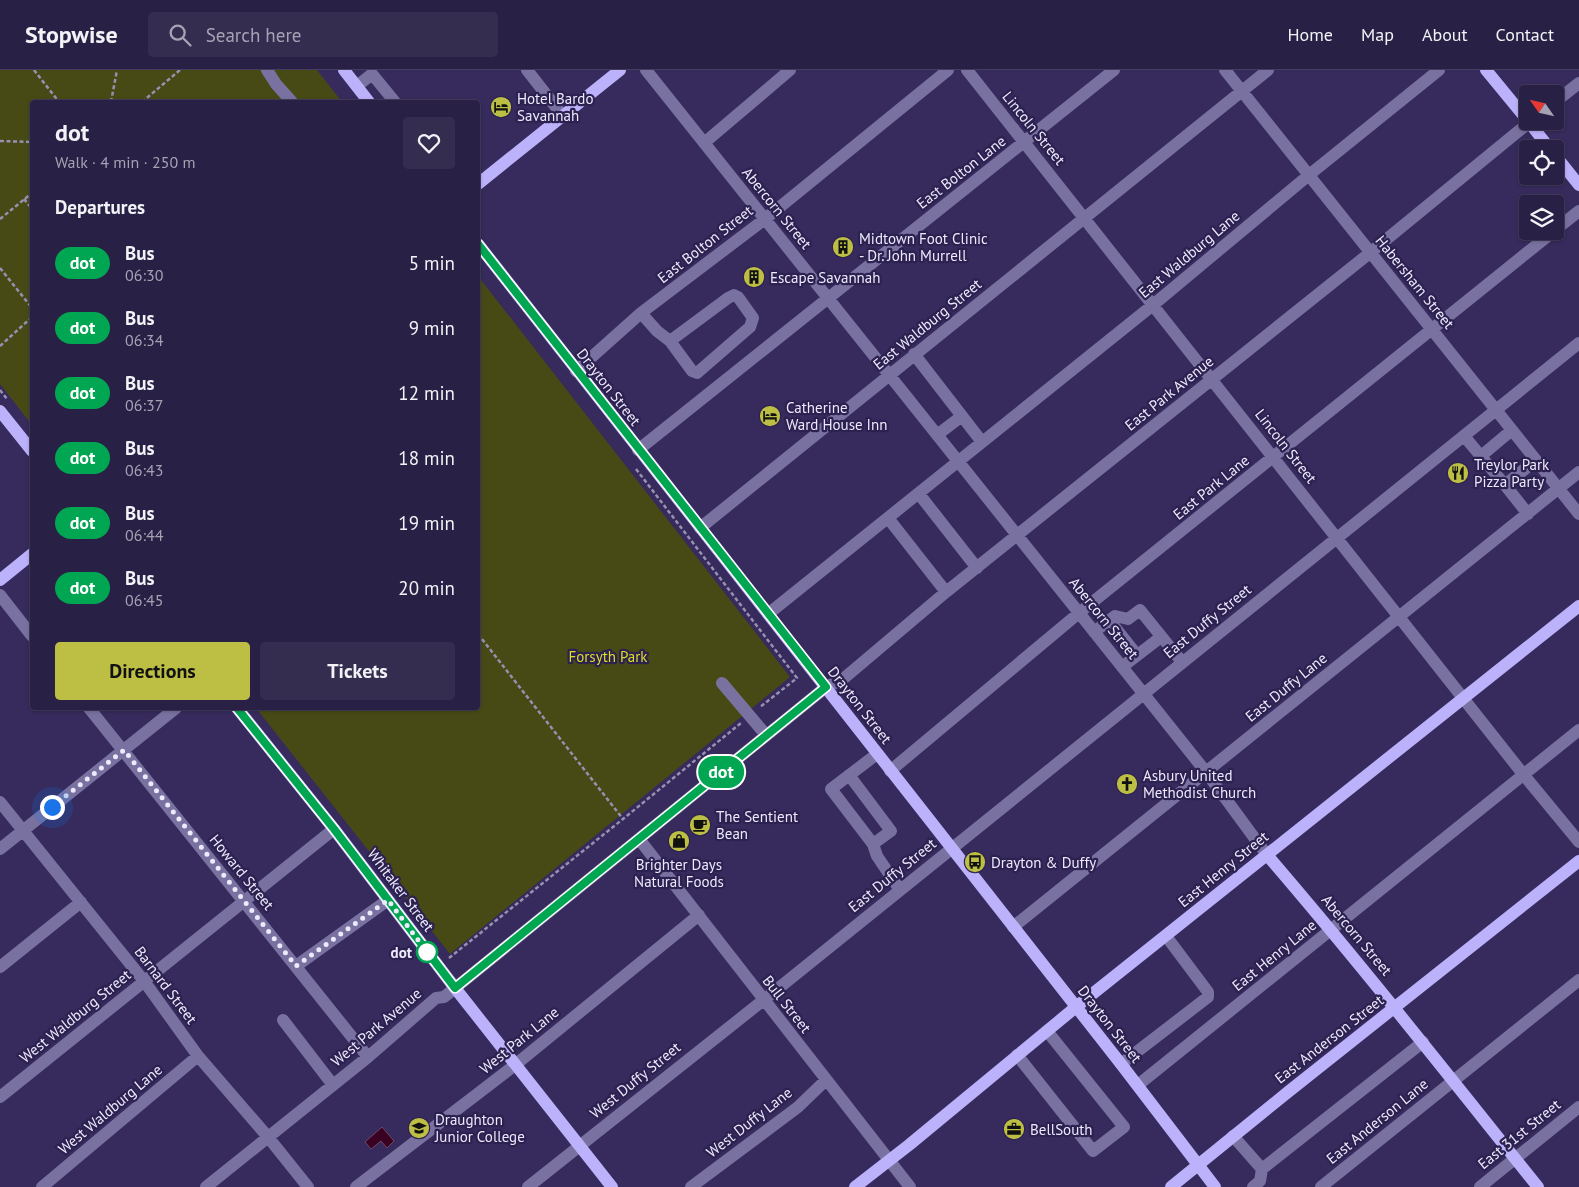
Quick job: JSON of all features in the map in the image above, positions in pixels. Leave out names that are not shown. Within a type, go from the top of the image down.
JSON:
[{"type":"main road","points":[[344,70],[368,100]]},
{"type":"main road","points":[[480,182],[620,70]]},
{"type":"main road","points":[[1486,70],[1519,110]]},
{"type":"main road","points":[[1535,130],[1543,140]]},
{"type":"main road","points":[[1564,166],[1579,185]]},
{"type":"main road","name":"Drayton Street","points":[[480,247],[1138,1085],[1215,1187]]},
{"type":"main road","points":[[0,411],[30,448]]},
{"type":"main road","points":[[0,580],[30,556]]},
{"type":"main road","name":"East Henry Street","points":[[855,1187],[890,1161],[1076,1007],[1579,606]]},
{"type":"main road","name":"Whitaker Street","points":[[239,710],[334,829],[455,988],[612,1187]]},
{"type":"main road","name":"Abercorn Street","points":[[1267,855],[1332,929],[1538,1187]]},
{"type":"main road","name":"East Anderson Street","points":[[1171,1187],[1579,861]]},
{"type":"street","points":[[267,70],[290,100]]},
{"type":"street","points":[[527,70],[563,116]]},
{"type":"street","name":"Abercorn Street","points":[[646,70],[1206,772],[1267,855]]},
{"type":"street","points":[[704,143],[790,70]]},
{"type":"street","name":"East Bolton Street","points":[[576,371],[641,314],[765,219],[948,70]]},
{"type":"street","name":"Lincoln Street","points":[[967,70],[1579,842]]},
{"type":"street","name":"East Bolton Lane","points":[[638,450],[1114,70]]},
{"type":"street","name":"Habersham Street","points":[[1225,70],[1579,514]]},
{"type":"street","name":"East Waldburg Street","points":[[700,528],[1268,70]]},
{"type":"street","name":"East Waldburg Lane","points":[[768,614],[1153,305],[1439,70]]},
{"type":"street","points":[[357,86],[372,74],[393,100]]},
{"type":"street","points":[[1564,95],[1579,83]]},
{"type":"street","name":"East Park Avenue","points":[[766,735],[826,687],[843,678],[946,592],[1018,536],[1519,130]]},
{"type":"street","name":"East Park Lane","points":[[1564,223],[1579,210]]},
{"type":"street","name":"East Park Lane","points":[[890,771],[1080,613],[1543,240]]},
{"type":"street","points":[[641,314],[657,332],[670,341],[692,371],[697,373],[750,327],[753,318],[738,297],[734,295],[670,341]]},
{"type":"street","name":"East Duffy Street","points":[[763,1000],[1579,343]]},
{"type":"street","points":[[914,354],[982,442]]},
{"type":"street","points":[[937,435],[962,416]]},
{"type":"street","points":[[1481,456],[1512,430]]},
{"type":"street","points":[[1464,436],[1528,514]]},
{"type":"street","points":[[1505,485],[1536,460]]},
{"type":"street","name":"East Duffy Lane","points":[[1013,927],[1579,472]]},
{"type":"street","points":[[919,494],[978,568]]},
{"type":"street","points":[[888,518],[946,592]]},
{"type":"street","points":[[0,595],[30,633]]},
{"type":"street","points":[[1094,632],[1115,616],[1128,619],[1140,610],[1182,662]]},
{"type":"street","points":[[1109,620],[1137,655]]},
{"type":"street","points":[[1122,667],[1161,637]]},
{"type":"street","points":[[644,835],[766,735],[722,683]]},
{"type":"street","name":"Howard Street","points":[[92,710],[368,1057]]},
{"type":"street","points":[[0,849],[174,710]]},
{"type":"street","name":"East Henry Lane","points":[[1138,1085],[1579,730]]},
{"type":"street","points":[[877,754],[831,789],[873,844],[877,856],[900,890]]},
{"type":"street","points":[[849,775],[891,831],[873,844]]},
{"type":"street","name":"Barnard Street","points":[[0,802],[144,981],[198,1056],[268,1137],[308,1187]]},
{"type":"street","name":"West Waldburg Street","points":[[0,1097],[334,829]]},
{"type":"street","name":"Bull Street","points":[[644,835],[699,915],[763,1000],[910,1187]]},
{"type":"street","name":"West Park Avenue","points":[[206,1187],[334,1085],[436,998],[444,996],[455,988],[644,835]]},
{"type":"street","points":[[296,966],[388,900]]},
{"type":"street","points":[[0,967],[81,902]]},
{"type":"street","name":"West Park Lane","points":[[356,1187],[515,1065],[699,915]]},
{"type":"street","points":[[1121,1064],[1208,997],[1208,992],[1166,936]]},
{"type":"street","name":"East Anderson Lane","points":[[1321,1187],[1579,980]]},
{"type":"street","name":"West Duffy Street","points":[[528,1187],[763,1000]]},
{"type":"street","points":[[282,1020],[334,1085]]},
{"type":"street","points":[[1017,1055],[1093,1151],[1124,1127],[1047,1031]]},
{"type":"street","points":[[1253,1187],[1260,1181],[1262,1169],[1423,1042]]},
{"type":"street","name":"West Waldburg Lane","points":[[42,1187],[198,1056]]},
{"type":"street","name":"West Duffy Lane","points":[[691,1187],[798,1107],[826,1080]]},
{"type":"street","name":"East 31st Street","points":[[1480,1187],[1579,1107]]},
{"type":"street","points":[[1233,1136],[1262,1169]]},
{"type":"path","points":[[34,70],[57,100]]},
{"type":"path","points":[[111,100],[117,70]]},
{"type":"path","points":[[144,100],[180,70]]},
{"type":"path","points":[[0,141],[30,142]]},
{"type":"path","points":[[0,219],[30,194]]},
{"type":"path","points":[[24,199],[30,206]]},
{"type":"path","points":[[0,268],[30,306]]},
{"type":"path","points":[[0,346],[30,319]]},
{"type":"path","points":[[444,950],[450,958],[796,678],[634,467]]},
{"type":"path","points":[[480,637],[623,819]]},
{"type":"green space","points":[[0,70],[317,70],[340,100],[30,100],[30,422],[0,384]]},
{"type":"green space","name":"Forsyth Park","points":[[480,279],[790,677],[450,954],[258,710],[480,710]]},
{"type":"shaded area","points":[[382,1127],[394,1141],[387,1148],[381,1141],[371,1149],[365,1142]]},
{"type":"bus line","name":"dot","points":[[239,710],[334,829],[455,988],[826,687],[480,247]]},
{"type":"place","name":"Hotel Bardo Savannah","points":[[501,107]]},
{"type":"place","name":"Midtown Foot Clinic - Dr. John Murrell","points":[[843,247]]},
{"type":"place","name":"Escape Savannah","points":[[754,277]]},
{"type":"place","name":"Catherine Ward House Inn","points":[[770,416]]},
{"type":"place","name":"Treylor Park Pizza Party","points":[[1458,473]]},
{"type":"place","name":"Asbury United Methodist Church","points":[[1127,784]]},
{"type":"place","name":"The Sentient Bean","points":[[700,825]]},
{"type":"place","name":"Brighter Days Natural Foods","points":[[679,841]]},
{"type":"place","name":"Drayton & Duffy","points":[[975,862]]},
{"type":"place","name":"dot","points":[[427,952]]},
{"type":"place","name":"Draughton Junior College","points":[[419,1128]]},
{"type":"place","name":"BellSouth","points":[[1014,1129]]},
{"type":"route","points":[[52,807],[124,750],[296,966],[388,900],[427,952]]}]
